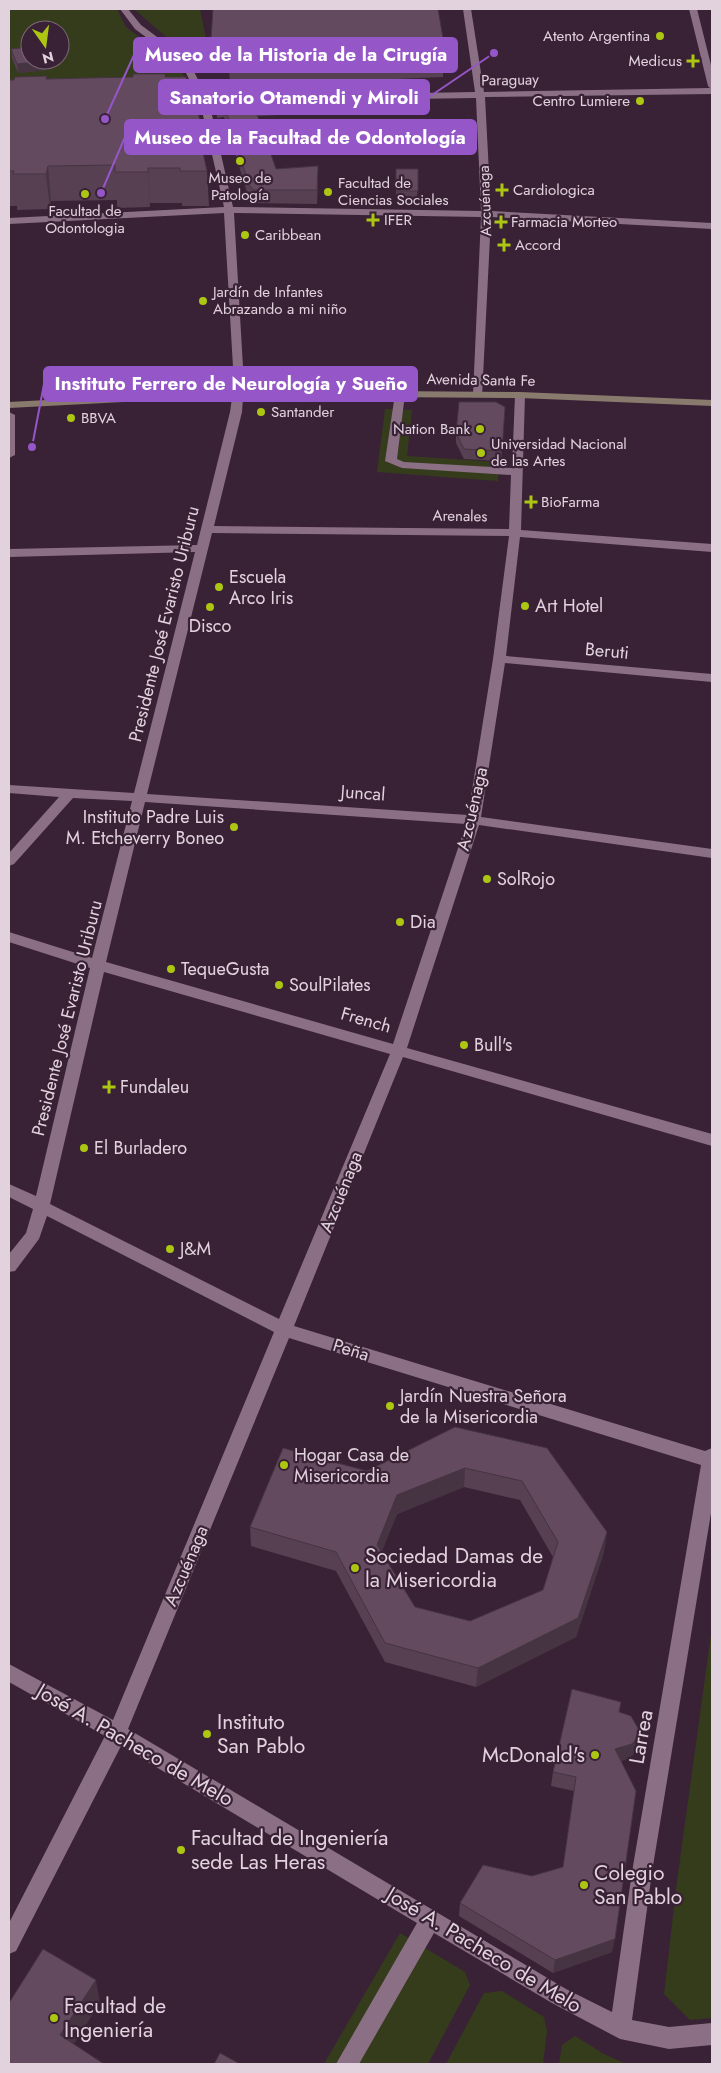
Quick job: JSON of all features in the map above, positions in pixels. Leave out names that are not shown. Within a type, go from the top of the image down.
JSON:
[{"type":"main road","name":"Avenida Santa Fe","points":[[9,405],[237,393],[478,395],[712,403]]},
{"type":"street","name":"Presidente José Evaristo Uriburu","points":[[9,1266],[32,1235],[41,1208],[98,965],[236,412],[238,342],[229,210],[204,99],[185,62],[138,27],[124,9]]},
{"type":"street","name":"Azcuénaga","points":[[467,9],[480,95],[486,214],[478,395]]},
{"type":"street","points":[[693,9],[712,86]]},
{"type":"street","name":"Paraguay","points":[[162,100],[712,91]]},
{"type":"street","points":[[9,221],[229,210],[486,214],[712,226]]},
{"type":"street","points":[[400,394],[391,462],[402,465],[516,472]]},
{"type":"street","name":"Azcuénaga","points":[[9,1944],[117,1733],[399,1050],[474,820],[499,659],[515,533],[520,396]]},
{"type":"street","points":[[9,415],[9,455]]},
{"type":"street","name":"Arenales","points":[[206,529],[515,533],[712,548]]},
{"type":"street","points":[[9,553],[202,548]]},
{"type":"street","name":"Beruti","points":[[499,659],[712,678]]},
{"type":"street","name":"Juncal","points":[[9,789],[474,820],[712,854]]},
{"type":"street","points":[[9,861],[70,793]]},
{"type":"street","name":"French","points":[[9,937],[98,965],[712,1140]]},
{"type":"street","name":"Peña","points":[[9,1190],[41,1208],[285,1330],[712,1459]]},
{"type":"street","name":"Larrea","points":[[620,2028],[642,1872],[712,1459]]},
{"type":"street","name":"José A. Pacheco de Melo","points":[[9,1672],[117,1733],[431,1918],[559,1996],[620,2028],[672,2039],[712,2034]]},
{"type":"street","points":[[347,2064],[431,1918]]},
{"type":"green space","points":[[9,9],[117,9],[126,27],[155,49],[176,61],[194,95],[189,97],[9,101]]},
{"type":"green space","points":[[134,9],[200,9],[213,73],[208,73]]},
{"type":"green space","points":[[385,409],[412,410],[407,456],[499,462],[498,481],[377,472]]},
{"type":"green space","points":[[712,1627],[712,2018],[690,2020],[664,1994],[677,1881]]},
{"type":"green space","points":[[400,1933],[465,1972],[470,1985],[428,2064],[324,2064]]},
{"type":"green space","points":[[502,1991],[544,2017],[547,2031],[543,2064],[446,2064],[484,1993]]},
{"type":"green space","points":[[575,2036],[604,2054],[626,2064],[559,2064],[562,2045]]},
{"type":"building","points":[[213,9],[438,9],[444,44],[327,49],[326,47],[228,48],[228,39],[211,39]]},
{"type":"building","points":[[20,48],[20,64],[17,64],[11,49]]},
{"type":"building","points":[[133,74],[165,74],[165,77],[186,77],[194,112],[198,112],[202,130],[198,130],[207,171],[180,171],[180,168],[148,168],[148,172],[115,172],[115,165],[48,166],[46,174],[13,174],[14,171],[9,171],[9,80],[14,80],[15,77],[47,76],[46,79],[133,77]]},
{"type":"building","points":[[243,91],[275,91],[277,102],[253,103],[276,169],[318,166],[317,190],[254,190],[249,185],[224,104],[217,104],[216,102]]},
{"type":"building","points":[[396,169],[418,169],[418,191],[396,191]]},
{"type":"building","name":"Nation Bank","points":[[459,402],[496,402],[505,407],[502,451],[464,449],[456,433]]},
{"type":"building","name":"Sociedad Damas de la Misericordia","points":[[455,1427],[547,1448],[607,1532],[578,1618],[478,1668],[385,1643],[336,1552],[250,1527],[283,1448],[367,1471]],"holes":[[[465,1468],[522,1481],[558,1542],[543,1590],[470,1621],[415,1607],[377,1545],[397,1495]]]},
{"type":"building","name":"Colegio San Pablo","points":[[572,1689],[621,1702],[619,1712],[631,1716],[639,1730],[637,1738],[632,1744],[615,1749],[636,1791],[615,1939],[555,1960],[460,1903],[483,1865],[532,1876],[563,1867],[576,1777],[553,1772]]},
{"type":"building","name":"Facultad de Ingeniería","points":[[43,1949],[96,1980],[60,2035],[104,2064],[9,2064],[9,2003]]},
{"type":"building","points":[[220,2053],[240,2064],[214,2064]]},
{"type":"place","name":"Atento Argentina","points":[[660,36]]},
{"type":"place","name":"Sanatorio Otamendi y Miroli","points":[[494,53]]},
{"type":"place","name":"Medicus","points":[[693,61]]},
{"type":"place","name":"Centro Lumiere","points":[[640,101]]},
{"type":"place","name":"Museo de la Historia de la Cirugía","points":[[105,119]]},
{"type":"place","name":"Museo de Patología","points":[[240,161]]},
{"type":"place","name":"Cardiologica","points":[[502,190]]},
{"type":"place","name":"Facultad de Ciencias Sociales","points":[[328,192]]},
{"type":"place","name":"Museo de la Facultad de Odontología","points":[[101,193]]},
{"type":"place","name":"Facultad de Odontologia","points":[[85,194]]},
{"type":"place","name":"IFER","points":[[373,220]]},
{"type":"place","name":"Farmacia Morteo","points":[[501,222]]},
{"type":"place","name":"Caribbean","points":[[245,235]]},
{"type":"place","name":"Accord","points":[[504,245]]},
{"type":"place","name":"Jardín de Infantes Abrazando a mi niño","points":[[203,301]]},
{"type":"place","name":"Santander","points":[[261,412]]},
{"type":"place","name":"BBVA","points":[[71,418]]},
{"type":"place","name":"Nation Bank","points":[[480,429]]},
{"type":"place","name":"Instituto Ferrero de Neurología y Sueño","points":[[32,447]]},
{"type":"place","name":"Universidad Nacional de las Artes","points":[[481,453]]},
{"type":"place","name":"BioFarma","points":[[531,502]]},
{"type":"place","name":"Escuela Arco Iris","points":[[219,587]]},
{"type":"place","name":"Art Hotel","points":[[525,606]]},
{"type":"place","name":"Disco","points":[[210,607]]},
{"type":"place","name":"Instituto Padre Luis M. Etcheverry Boneo","points":[[234,827]]},
{"type":"place","name":"SolRojo","points":[[487,879]]},
{"type":"place","name":"Dia","points":[[400,922]]},
{"type":"place","name":"TequeGusta","points":[[171,969]]},
{"type":"place","name":"SoulPilates","points":[[279,985]]},
{"type":"place","name":"Bull's","points":[[464,1045]]},
{"type":"place","name":"Fundaleu","points":[[109,1087]]},
{"type":"place","name":"El Burladero","points":[[84,1148]]},
{"type":"place","name":"J&M","points":[[170,1249]]},
{"type":"place","name":"Jardín Nuestra Señora de la Misericordia","points":[[390,1406]]},
{"type":"place","name":"Hogar Casa de Misericordia","points":[[284,1465]]},
{"type":"place","name":"Sociedad Damas de la Misericordia","points":[[355,1568]]},
{"type":"place","name":"Instituto San Pablo","points":[[207,1734]]},
{"type":"place","name":"McDonald's","points":[[595,1755]]},
{"type":"place","name":"Facultad de Ingeniería sede Las Heras","points":[[181,1850]]},
{"type":"place","name":"Colegio San Pablo","points":[[584,1885]]},
{"type":"place","name":"Facultad de Ingeniería","points":[[54,2018]]}]
